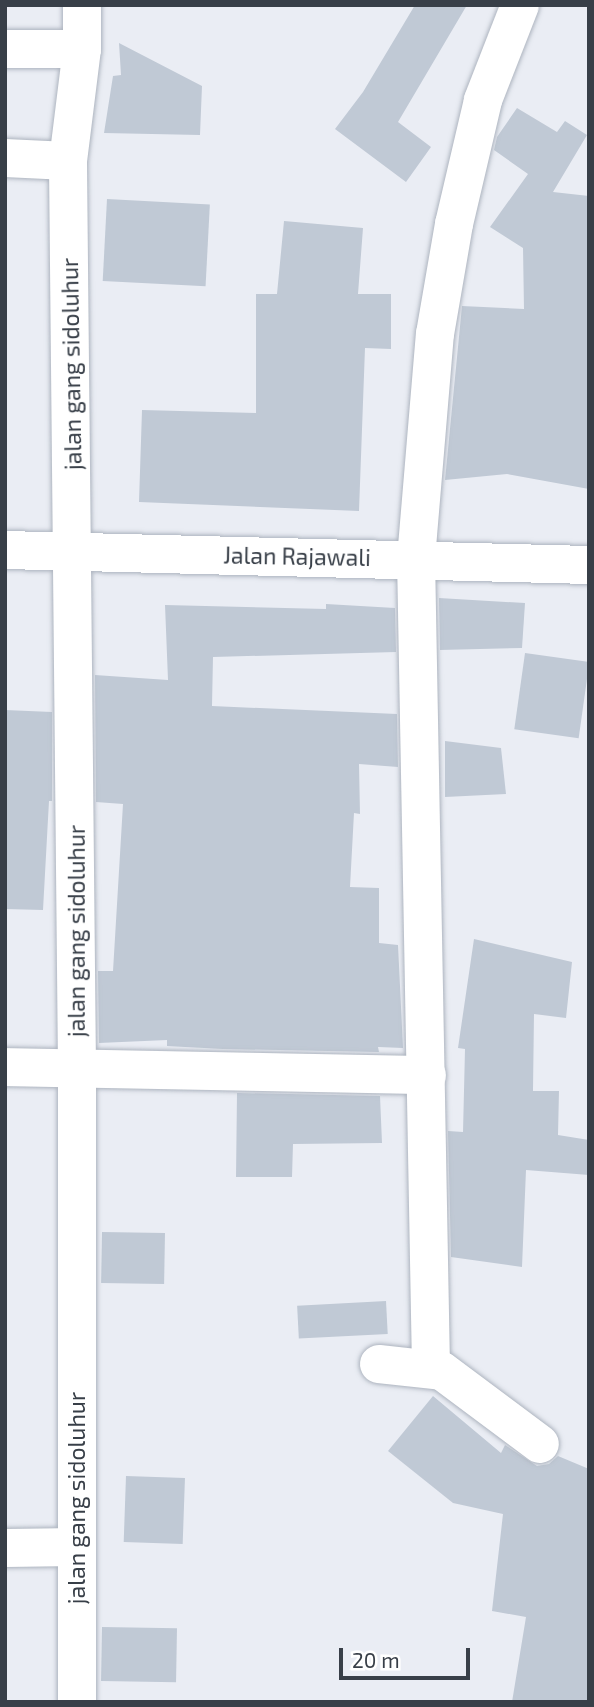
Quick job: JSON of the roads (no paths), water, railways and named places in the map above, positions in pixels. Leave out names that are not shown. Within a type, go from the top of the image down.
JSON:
[{"type":"street","name":"jalan gang sidoluhur","points":[[77,1702],[73,550],[68,161],[82,49],[82,5]]},
{"type":"street","points":[[437,1369],[427,1075],[416,559],[435,334],[454,224],[483,100],[520,5]]},
{"type":"street","points":[[5,49],[82,49]]},
{"type":"street","points":[[5,158],[68,161]]},
{"type":"street","name":"Jalan Rajawali","points":[[5,550],[589,565]]},
{"type":"street","points":[[5,1067],[427,1075]]},
{"type":"street","points":[[379,1364],[437,1369],[540,1444]]},
{"type":"street","points":[[5,1548],[76,1547]]}]
